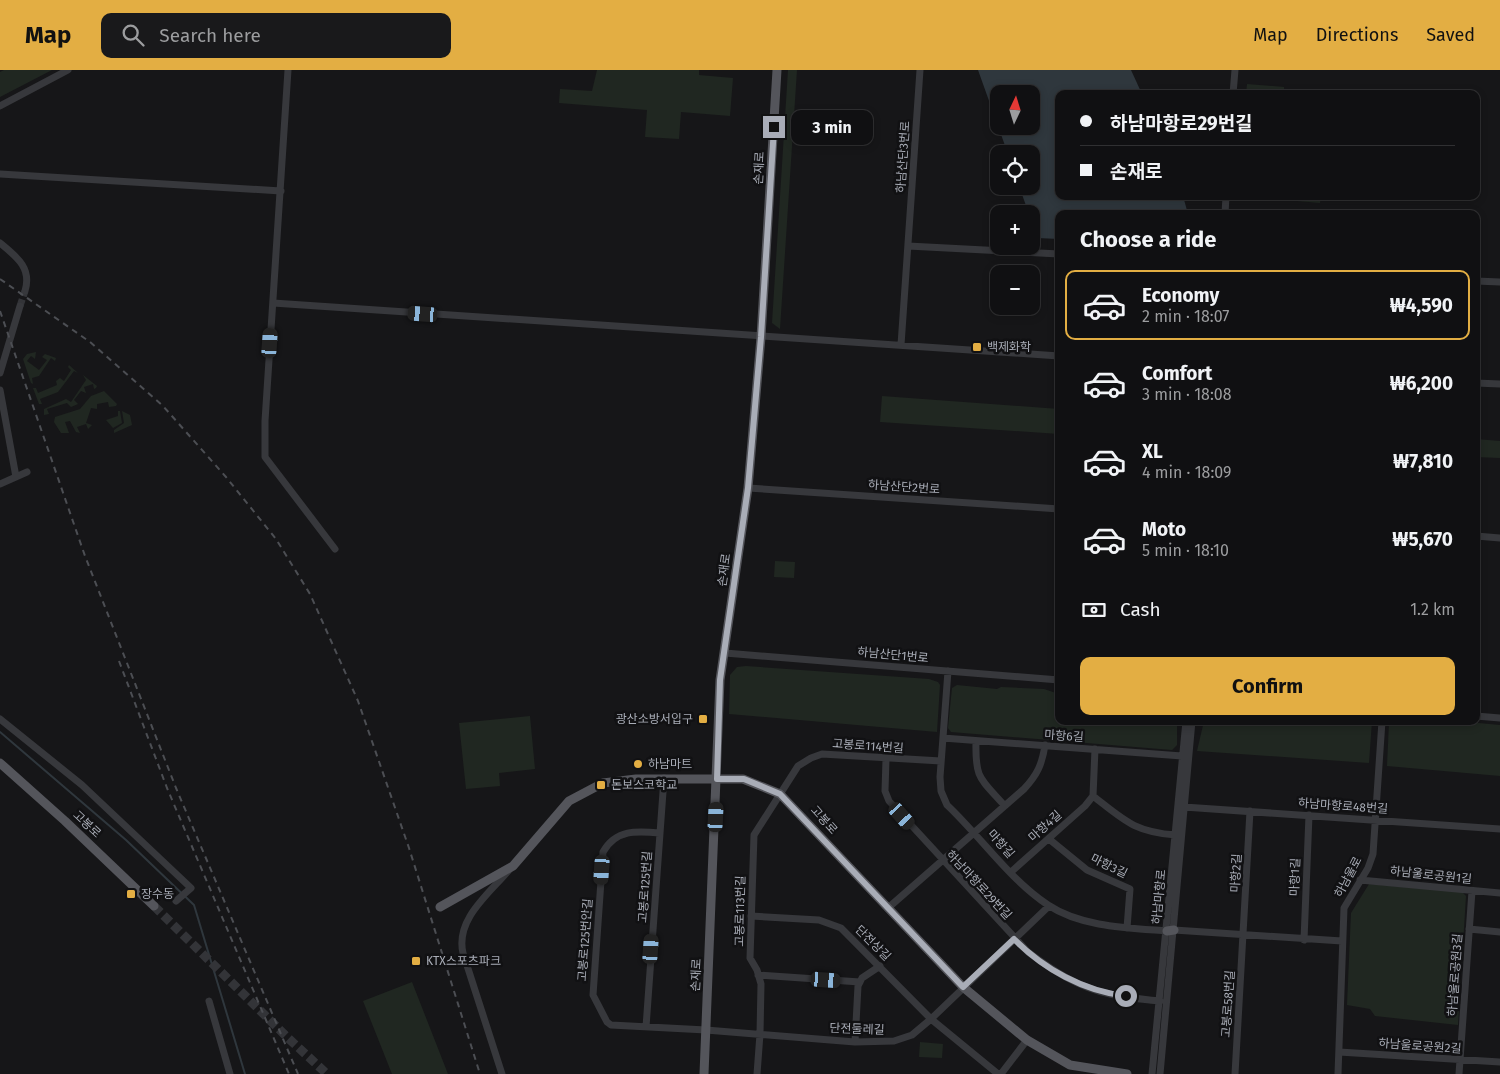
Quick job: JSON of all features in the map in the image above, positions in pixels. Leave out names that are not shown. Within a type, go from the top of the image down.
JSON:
[{"type":"main road","name":"손재로","points":[[704,1074],[720,680],[748,488],[761,337],[777,70]]},
{"type":"main road","name":"고봉로","points":[[0,763],[65,821],[154,906]]},
{"type":"main road","name":"고봉로","points":[[440,907],[513,866],[556,815],[580,794],[603,783],[664,778],[744,779],[780,794],[963,987],[1027,1040],[1070,1065],[1127,1074]]},
{"type":"street","points":[[0,106],[68,70]]},
{"type":"street","points":[[288,70],[265,457],[335,549]]},
{"type":"street","name":"하남산단3번로","points":[[901,345],[920,70]]},
{"type":"street","points":[[1233,90],[1235,70]]},
{"type":"street","points":[[0,174],[281,191]]},
{"type":"street","points":[[0,244],[24,264],[28,282],[25,291]]},
{"type":"street","points":[[908,246],[1055,254]]},
{"type":"street","points":[[1480,281],[1500,282]]},
{"type":"street","points":[[273,304],[1055,356]]},
{"type":"street","points":[[0,373],[20,306]]},
{"type":"street","points":[[1480,383],[1500,384]]},
{"type":"street","points":[[0,390],[16,477]]},
{"type":"street","points":[[0,484],[27,472]]},
{"type":"street","name":"하남산단2번로","points":[[748,488],[1055,508]]},
{"type":"street","points":[[1480,536],[1500,538]]},
{"type":"street","name":"하남산단1번로","points":[[725,653],[1055,680]]},
{"type":"street","name":"마항길","points":[[948,671],[941,761],[941,790],[947,805],[974,831],[1025,887],[1049,906],[1095,923],[1128,928],[1342,941]]},
{"type":"street","points":[[1480,716],[1500,718]]},
{"type":"street","points":[[0,719],[82,785],[191,888],[177,900]]},
{"type":"street","name":"하남마항로","points":[[1160,1074],[1186,725]]},
{"type":"street","name":"하남마항로","points":[[1152,1074],[1170,931],[1192,725]]},
{"type":"street","name":"하남울로","points":[[1338,1074],[1344,908],[1368,868],[1373,854],[1382,725]]},
{"type":"street","name":"마항6길","points":[[943,738],[1182,756]]},
{"type":"street","points":[[976,741],[975,768],[984,782],[1004,805]]},
{"type":"street","points":[[888,908],[1037,775],[1045,745]]},
{"type":"street","points":[[1094,749],[1093,796],[1128,824],[1155,834],[1176,835]]},
{"type":"street","name":"고봉로114번길","points":[[780,794],[798,766],[822,754],[886,760],[941,761]]},
{"type":"street","name":"하남마항로29번길","points":[[886,760],[885,791],[889,801],[941,860],[1028,952],[1051,969],[1082,985],[1109,994],[1160,1001]]},
{"type":"street","name":"고봉로125번길","points":[[646,1027],[664,778]]},
{"type":"street","name":"고봉로113번길","points":[[760,1034],[761,984],[750,958],[754,834],[780,794]]},
{"type":"street","name":"마항4길","points":[[1011,872],[1093,796]]},
{"type":"street","name":"하남마항로48번길","points":[[1184,806],[1500,828]]},
{"type":"street","name":"마항2길","points":[[1243,936],[1250,811]]},
{"type":"street","name":"마항1길","points":[[1304,940],[1309,815]]},
{"type":"street","name":"고봉로125번안길","points":[[660,832],[632,831],[615,838],[603,852],[593,995],[607,1022],[611,1025],[706,1030]]},
{"type":"street","name":"마항3길","points":[[1049,838],[1087,870],[1130,889],[1128,928]]},
{"type":"street","points":[[502,1074],[463,953],[462,939],[469,916],[513,866]]},
{"type":"street","name":"하남울로공원1길","points":[[1360,880],[1500,893]]},
{"type":"street","name":"하남울로공원3길","points":[[1459,1074],[1472,891]]},
{"type":"street","name":"단전둘레길","points":[[706,1030],[855,1042],[894,1041],[912,1035],[1049,906]]},
{"type":"street","name":"단전상길","points":[[751,916],[819,920],[841,928],[931,1019],[1000,1074]]},
{"type":"street","points":[[1469,929],[1500,932]]},
{"type":"street","name":"고봉로58번길","points":[[1235,1074],[1243,936]]},
{"type":"street","points":[[758,975],[860,982],[880,966]]},
{"type":"street","points":[[855,1042],[860,982]]},
{"type":"street","points":[[209,1001],[230,1074]]},
{"type":"street","points":[[757,1074],[760,1034]]},
{"type":"street","points":[[1000,1074],[1027,1040]]},
{"type":"street","name":"하남울로공원2길","points":[[1339,1052],[1500,1062]]},
{"type":"shaded area","points":[[4,70],[52,70],[0,97],[0,72]]},
{"type":"shaded area","points":[[597,70],[699,70],[699,75],[733,78],[730,116],[681,112],[679,139],[645,137],[647,110],[559,103],[560,89],[592,91]]},
{"type":"shaded area","points":[[788,70],[797,70],[780,329],[772,323]]},
{"type":"shaded area","points":[[978,70],[1131,70],[1140,90],[1055,90],[1055,200],[1184,200],[1187,210],[1055,210],[1055,239],[1040,238],[1040,205],[1026,205],[1022,195],[1040,195],[1040,145],[1005,145],[1001,135],[1040,135],[1040,85],[990,85],[990,104]]},
{"type":"shaded area","points":[[1247,84],[1284,87],[1284,90],[1246,90]]},
{"type":"shaded area","points":[[1285,200],[1320,200],[1320,203]]},
{"type":"shaded area","points":[[36,352],[35,359],[31,356],[27,361],[39,370],[47,360],[42,357],[45,354],[56,358],[55,361],[51,358],[39,376],[32,378],[33,384],[23,359],[27,354]]},
{"type":"shaded area","points":[[69,365],[78,373],[74,371],[58,392],[40,399],[42,404],[39,404],[33,388],[36,388],[38,393],[57,385],[56,381],[60,378],[64,381],[71,370],[68,367]]},
{"type":"shaded area","points":[[83,375],[97,386],[96,388],[94,389],[93,384],[84,387],[86,393],[81,391],[74,400],[78,404],[71,407],[67,403],[47,409],[49,414],[44,415],[44,409],[66,399],[71,402],[86,380]]},
{"type":"shaded area","points":[[104,391],[117,404],[116,406],[109,407],[108,402],[97,404],[97,409],[91,408],[86,423],[92,425],[88,429],[86,424],[77,427],[80,433],[76,432],[70,421],[65,422],[69,433],[61,433],[54,422],[55,417],[80,409],[91,396]]},
{"type":"shaded area","points":[[882,396],[1055,409],[1055,434],[880,422]]},
{"type":"shaded area","points":[[118,411],[120,411],[122,423],[113,428],[106,420],[118,416]]},
{"type":"shaded area","points":[[122,411],[130,415],[132,425],[114,433],[114,430],[124,423]]},
{"type":"shaded area","points":[[1480,439],[1500,441],[1500,458],[1480,457]]},
{"type":"shaded area","points":[[775,561],[795,562],[794,578],[774,577]]},
{"type":"shaded area","points":[[746,666],[929,679],[938,682],[940,685],[937,732],[729,714],[730,675],[737,667]]},
{"type":"shaded area","points":[[957,685],[997,689],[1001,687],[1044,689],[1055,693],[1055,725],[1177,725],[1177,745],[1172,750],[951,732],[948,728],[952,688]]},
{"type":"shaded area","points":[[530,716],[535,769],[499,773],[500,786],[466,789],[459,723]]},
{"type":"shaded area","points":[[1480,723],[1500,725],[1500,776],[1387,766],[1389,725],[1480,725]]},
{"type":"shaded area","points":[[1203,725],[1372,725],[1369,763],[1197,751]]},
{"type":"shaded area","points":[[1369,884],[1462,892],[1466,896],[1458,1025],[1375,1016],[1370,1009],[1347,1005],[1351,913]]},
{"type":"shaded area","points":[[412,982],[448,1074],[392,1074],[363,1001]]},
{"type":"shaded area","points":[[920,1042],[943,1044],[942,1058],[919,1057]]},
{"type":"waterway","points":[[0,732],[126,840],[194,905],[245,1074]]},
{"type":"tunnel","points":[[20,306],[25,291]]},
{"type":"tunnel","points":[[154,906],[327,1074]]},
{"type":"railway","points":[[0,279],[90,342],[163,406],[226,477],[276,539],[310,594],[358,701],[409,848],[480,1074]]},
{"type":"railway","points":[[0,311],[85,556],[176,788],[298,1074]]},
{"type":"railway","points":[[119,661],[167,788],[289,1074]]},
{"type":"place","name":"백제화학","points":[[977,347]]},
{"type":"place","name":"광산소방서입구","points":[[703,719]]},
{"type":"place","name":"하남마트","points":[[638,764]]},
{"type":"place","name":"돈보스코학교","points":[[601,785]]},
{"type":"place","name":"장수동","points":[[131,894]]},
{"type":"place","name":"KTX스포츠파크","points":[[416,961]]},
{"type":"route","points":[[774,127],[761,337],[748,488],[720,680],[717,779],[744,779],[768,787],[780,794],[799,811],[963,987],[1014,939],[1051,969],[1082,985],[1109,994],[1126,996]]}]
